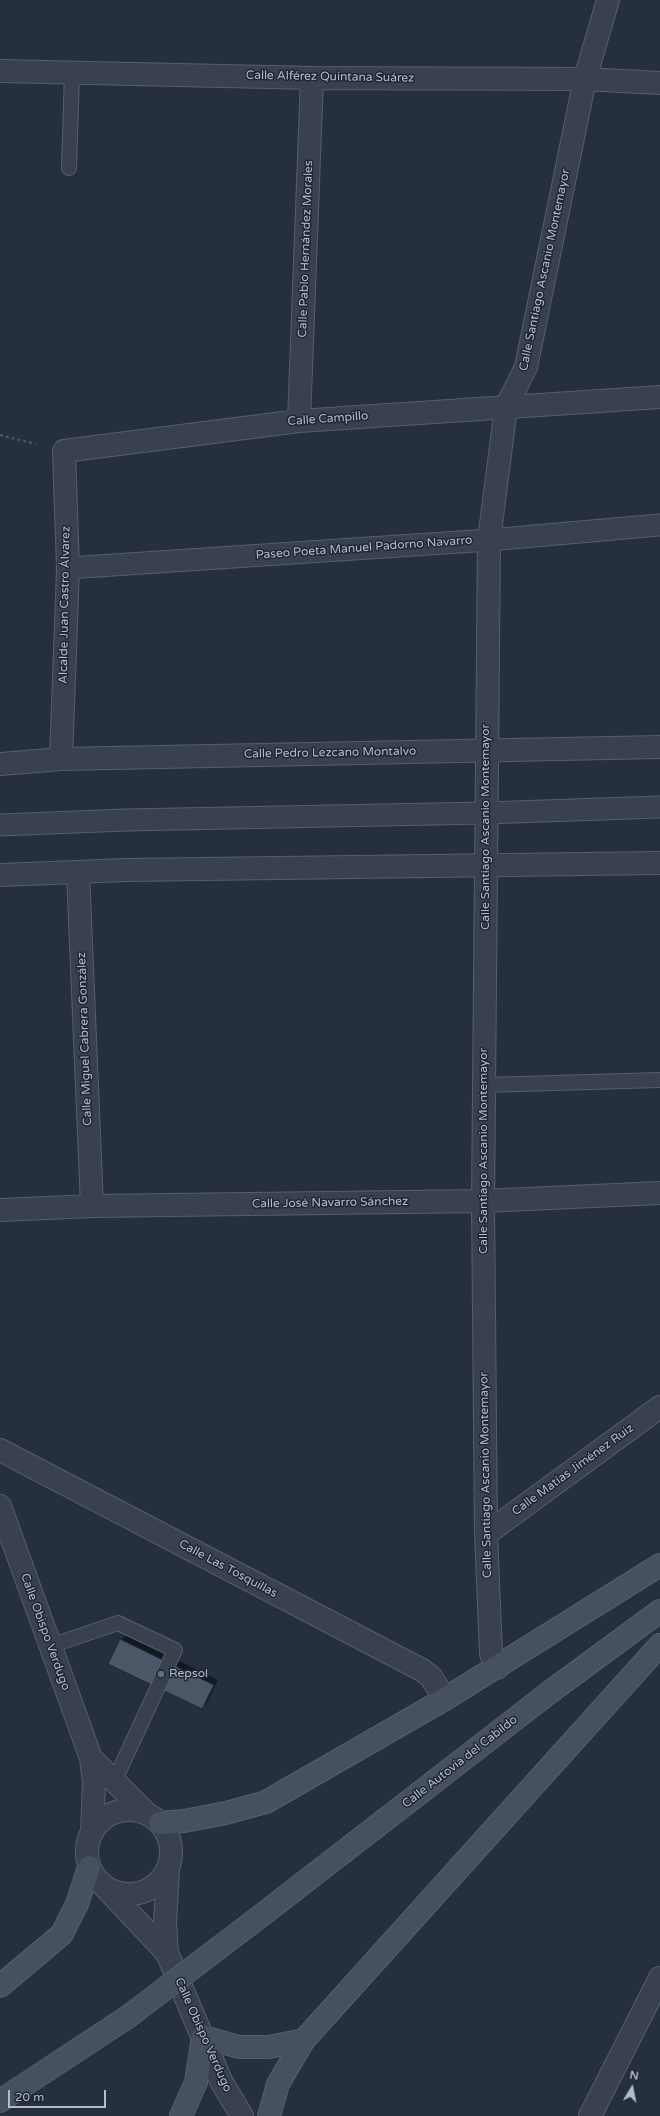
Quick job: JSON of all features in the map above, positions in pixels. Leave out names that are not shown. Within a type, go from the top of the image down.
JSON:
[{"type":"main road","points":[[154,1818],[184,1821],[219,1815],[266,1802],[497,1668],[660,1565]]},
{"type":"main road","name":"Calle Autovía del Cabildo","points":[[0,2101],[129,2016],[538,1702],[660,1611]]},
{"type":"main road","points":[[269,2116],[278,2084],[304,2040],[660,1645]]},
{"type":"main road","points":[[0,1986],[62,1934],[77,1904],[89,1867]]},
{"type":"main road","points":[[181,2116],[196,2082],[203,2037],[238,2047],[269,2047],[304,2040]]},
{"type":"street","name":"Calle Santiago Ascanio Montemayor","points":[[497,1668],[492,1654],[486,1534],[483,1201],[486,864],[485,812],[489,540],[506,407],[526,367],[585,79],[608,0]]},
{"type":"street","name":"Calle Alférez Quintana Suárez","points":[[0,71],[312,78],[585,79],[660,83]]},
{"type":"street","name":"Calle Pablo Hernández Morales","points":[[299,421],[312,78]]},
{"type":"street","name":"Calle Campillo","points":[[64,451],[299,421],[660,397]]},
{"type":"street","name":"Alcalde Juan Castro Álvarez","points":[[61,759],[68,568],[64,451]]},
{"type":"street","name":"Paseo Poeta Manuel Padorno Navarro","points":[[68,568],[489,540],[660,525]]},
{"type":"street","name":"Calle Pedro Lezcano Montalvo","points":[[0,764],[61,759],[486,749],[660,747]]},
{"type":"street","points":[[0,825],[126,820],[660,807]]},
{"type":"street","points":[[0,875],[126,870],[486,864],[660,863]]},
{"type":"street","name":"Calle Miguel Cabrera González","points":[[78,872],[92,1206]]},
{"type":"street","name":"Calle José Navarro Sánchez","points":[[0,1210],[92,1206],[483,1201],[660,1193]]},
{"type":"street","name":"Calle Matías Jiménez Ruiz","points":[[486,1534],[660,1406]]},
{"type":"street","name":"Calle Las Tosquillas","points":[[0,1450],[422,1670],[431,1677],[445,1699]]},
{"type":"street","name":"Calle Obispo Verdugo","points":[[0,1506],[5,1543],[50,1646],[91,1758],[94,1782],[92,1832]]},
{"type":"street","name":"Calle Obispo Verdugo","points":[[91,1758],[114,1782],[154,1818]]},
{"type":"street","points":[[130,1810],[154,1818],[169,1836],[172,1851],[168,1871],[158,1884],[140,1893],[122,1894],[104,1886],[96,1878],[89,1867],[88,1845],[92,1832],[100,1821],[113,1813],[130,1810]]},
{"type":"street","name":"Calle Obispo Verdugo","points":[[168,1871],[165,1922],[167,1953],[221,2081],[242,2116]]},
{"type":"street","name":"Calle Obispo Verdugo","points":[[104,1886],[167,1953]]},
{"type":"street","points":[[590,2116],[660,1978]]},
{"type":"lane","points":[[69,168],[72,73]]},
{"type":"lane","points":[[484,1084],[660,1080]]},
{"type":"lane","points":[[50,1646],[118,1623],[175,1650],[114,1782]]},
{"type":"path","points":[[0,435],[64,451]]},
{"type":"building","name":"Repsol","points":[[120,1639],[214,1685],[202,1709],[108,1664]]},
{"type":"place","name":"Repsol","points":[[161,1674]]}]
